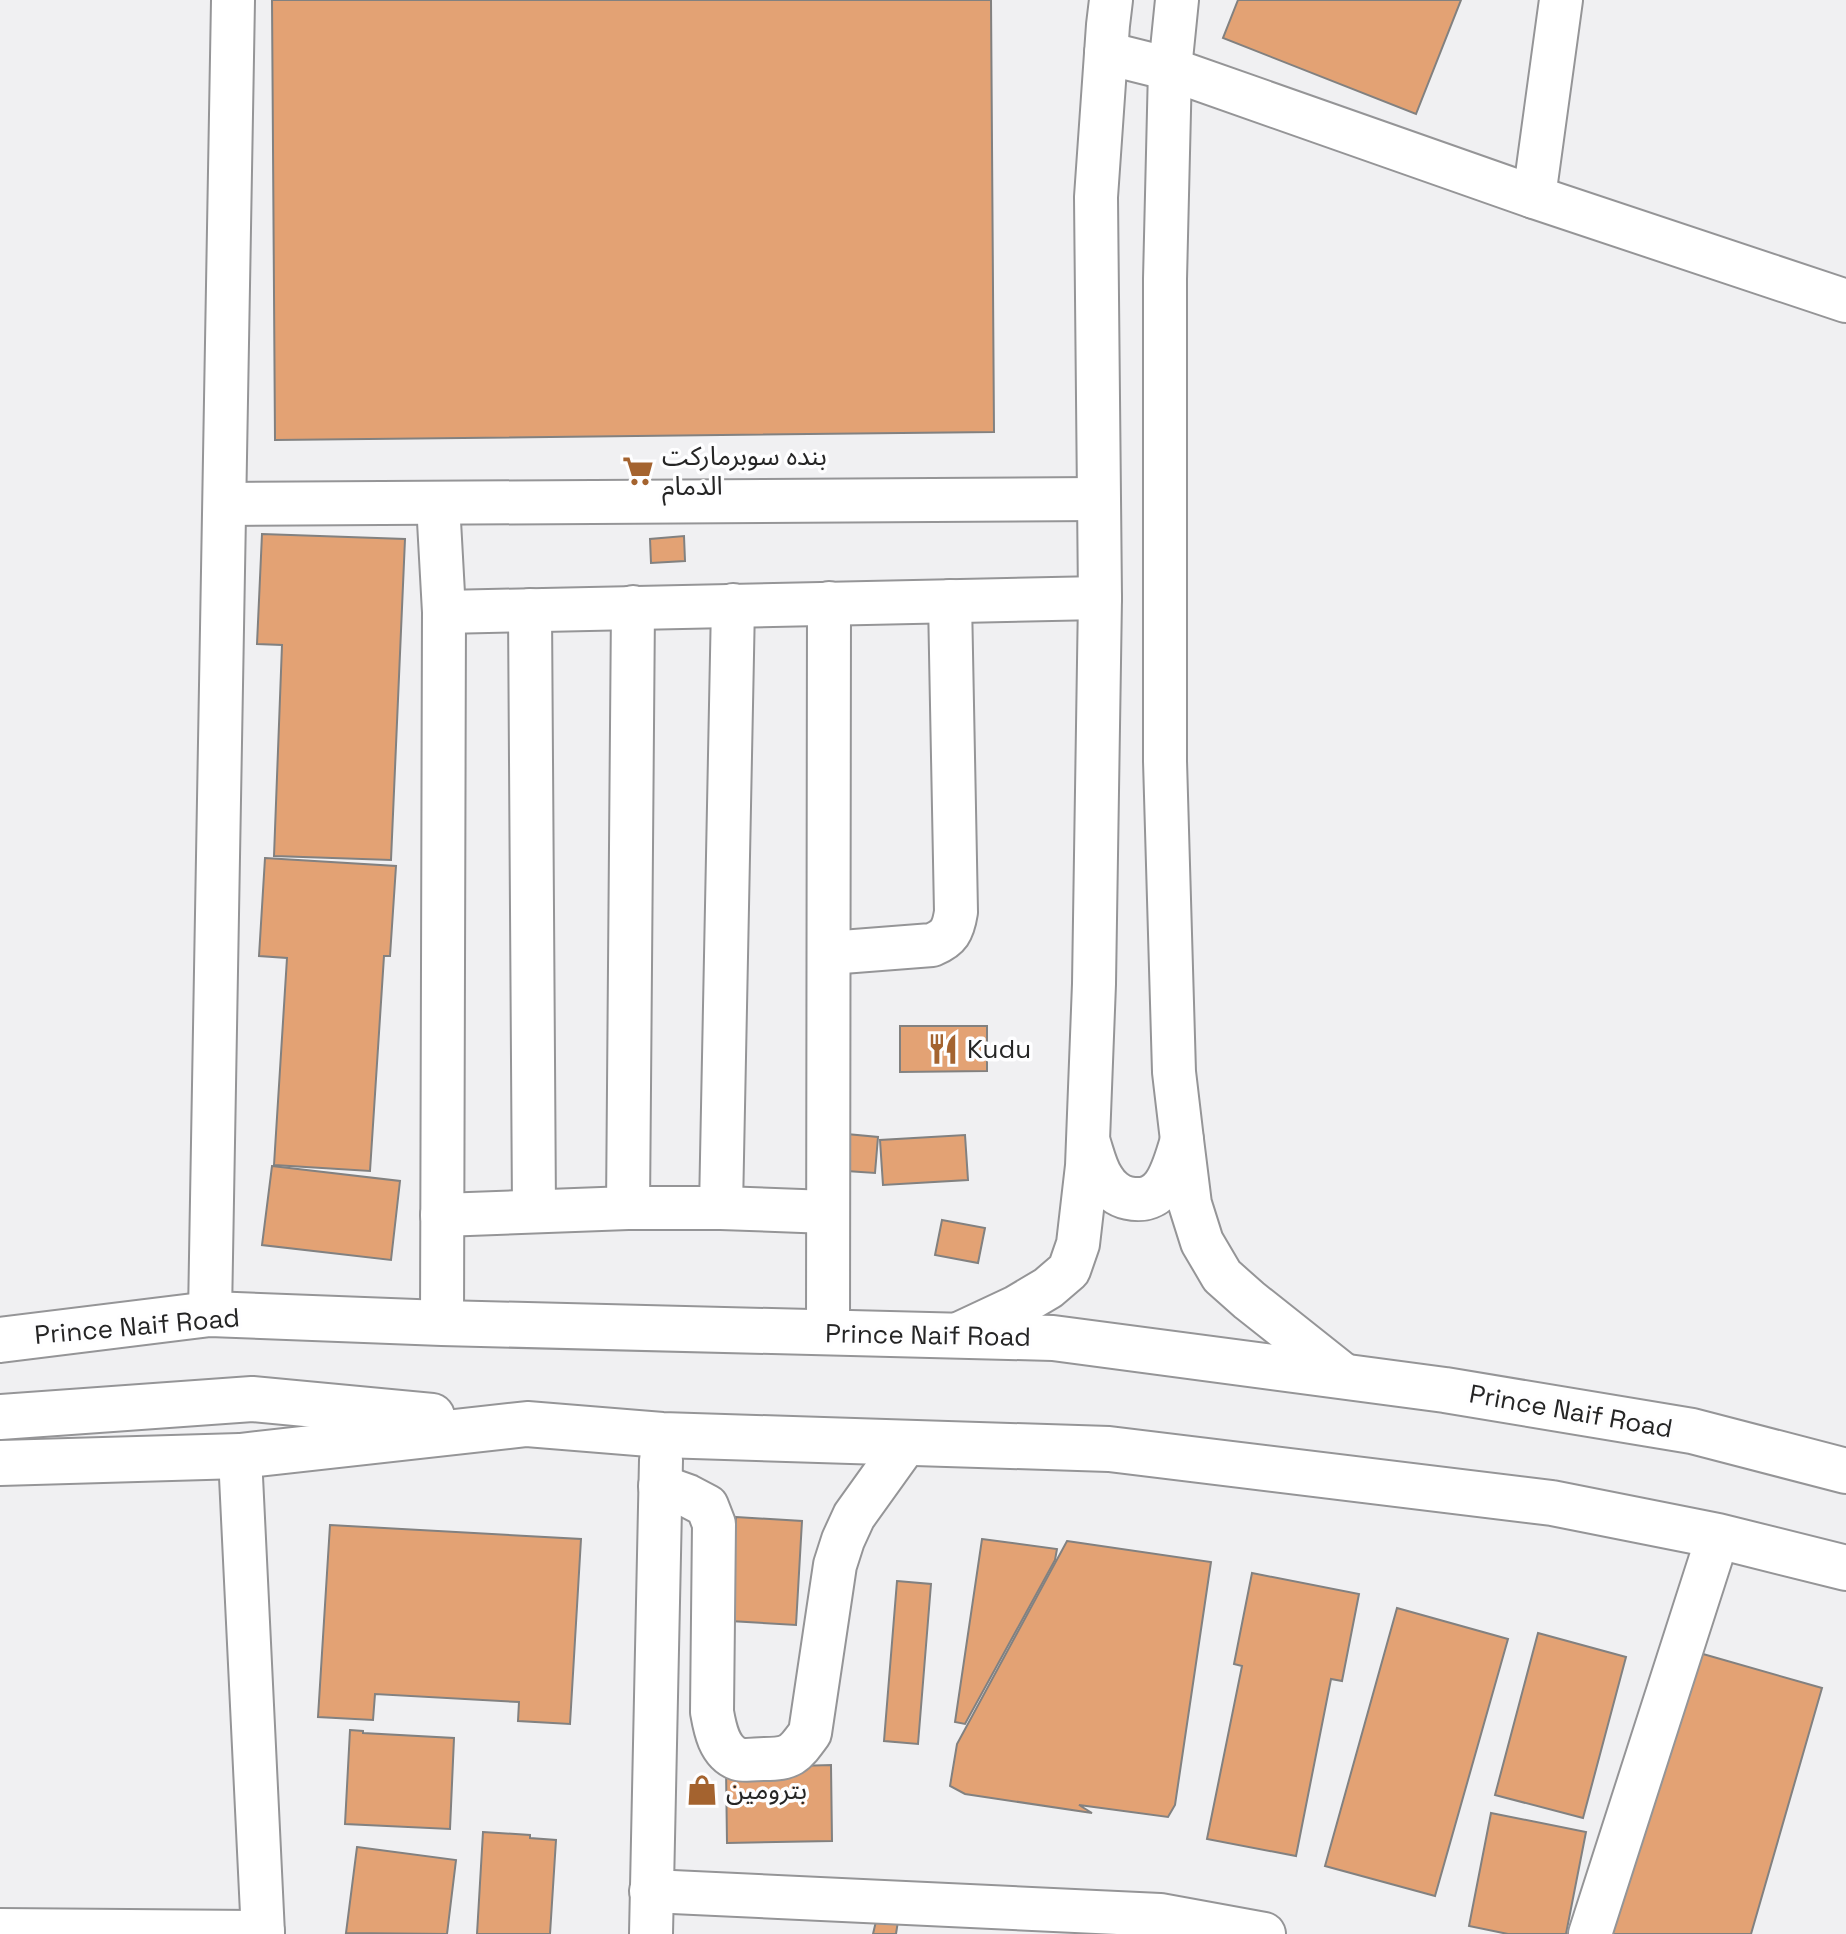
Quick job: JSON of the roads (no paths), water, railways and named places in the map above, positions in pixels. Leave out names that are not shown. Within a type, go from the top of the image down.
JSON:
[{"type":"main road","name":"Prince Naif Road","points":[[0,1340],[210,1314],[1053,1338],[1445,1390],[1692,1431],[1846,1471]]},
{"type":"main road","points":[[0,1417],[252,1399],[662,1435],[1125,1451],[1552,1503],[1718,1536],[1846,1568]]},
{"type":"main road","points":[[0,1463],[240,1456],[527,1424]]},
{"type":"street","points":[[210,1314],[233,0]]},
{"type":"street","points":[[954,1336],[1048,1288],[1069,1270],[1078,1244],[1087,1166],[1094,984],[1100,598],[1096,197],[1111,0]]},
{"type":"street","points":[[1177,0],[1170,69],[1165,279],[1165,761],[1174,1072],[1182,1140],[1190,1204],[1202,1242],[1222,1276],[1346,1377]]},
{"type":"street","points":[[1534,197],[1561,0]]},
{"type":"street","points":[[1106,53],[1170,69],[1534,197],[1846,301]]},
{"type":"street","points":[[225,504],[1098,499]]},
{"type":"street","points":[[438,503],[444,612],[442,1323]]},
{"type":"street","points":[[444,612],[1100,598]]},
{"type":"street","points":[[829,953],[932,945],[945,940],[954,926],[950,601]]},
{"type":"street","points":[[828,1333],[829,603]]},
{"type":"street","points":[[721,1208],[733,605]]},
{"type":"street","points":[[628,1208],[633,607]]},
{"type":"street","points":[[530,610],[534,1210]]},
{"type":"street","points":[[1088,1142],[1103,1180],[1119,1196],[1139,1200],[1156,1195],[1170,1177],[1182,1140]]},
{"type":"street","points":[[442,1215],[628,1208],[828,1212]]},
{"type":"street","points":[[651,1934],[662,1435]]},
{"type":"street","points":[[660,1486],[707,1506],[714,1524],[712,1712],[716,1733],[724,1748],[739,1760],[783,1759],[798,1749],[810,1733],[835,1565],[843,1540],[854,1516],[907,1442]]},
{"type":"street","points":[[0,1930],[263,1933],[240,1456]]},
{"type":"street","points":[[1590,1934],[1718,1536]]},
{"type":"street","points":[[655,1710],[712,1712]]},
{"type":"street","points":[[651,1891],[1160,1915],[1264,1934]]},
{"type":"place","name":"بنده سوبرماركت الدمام","points":[[638,471]]},
{"type":"place","name":"Kudu","points":[[943,1049]]},
{"type":"place","name":"بترومين","points":[[702,1790]]}]
